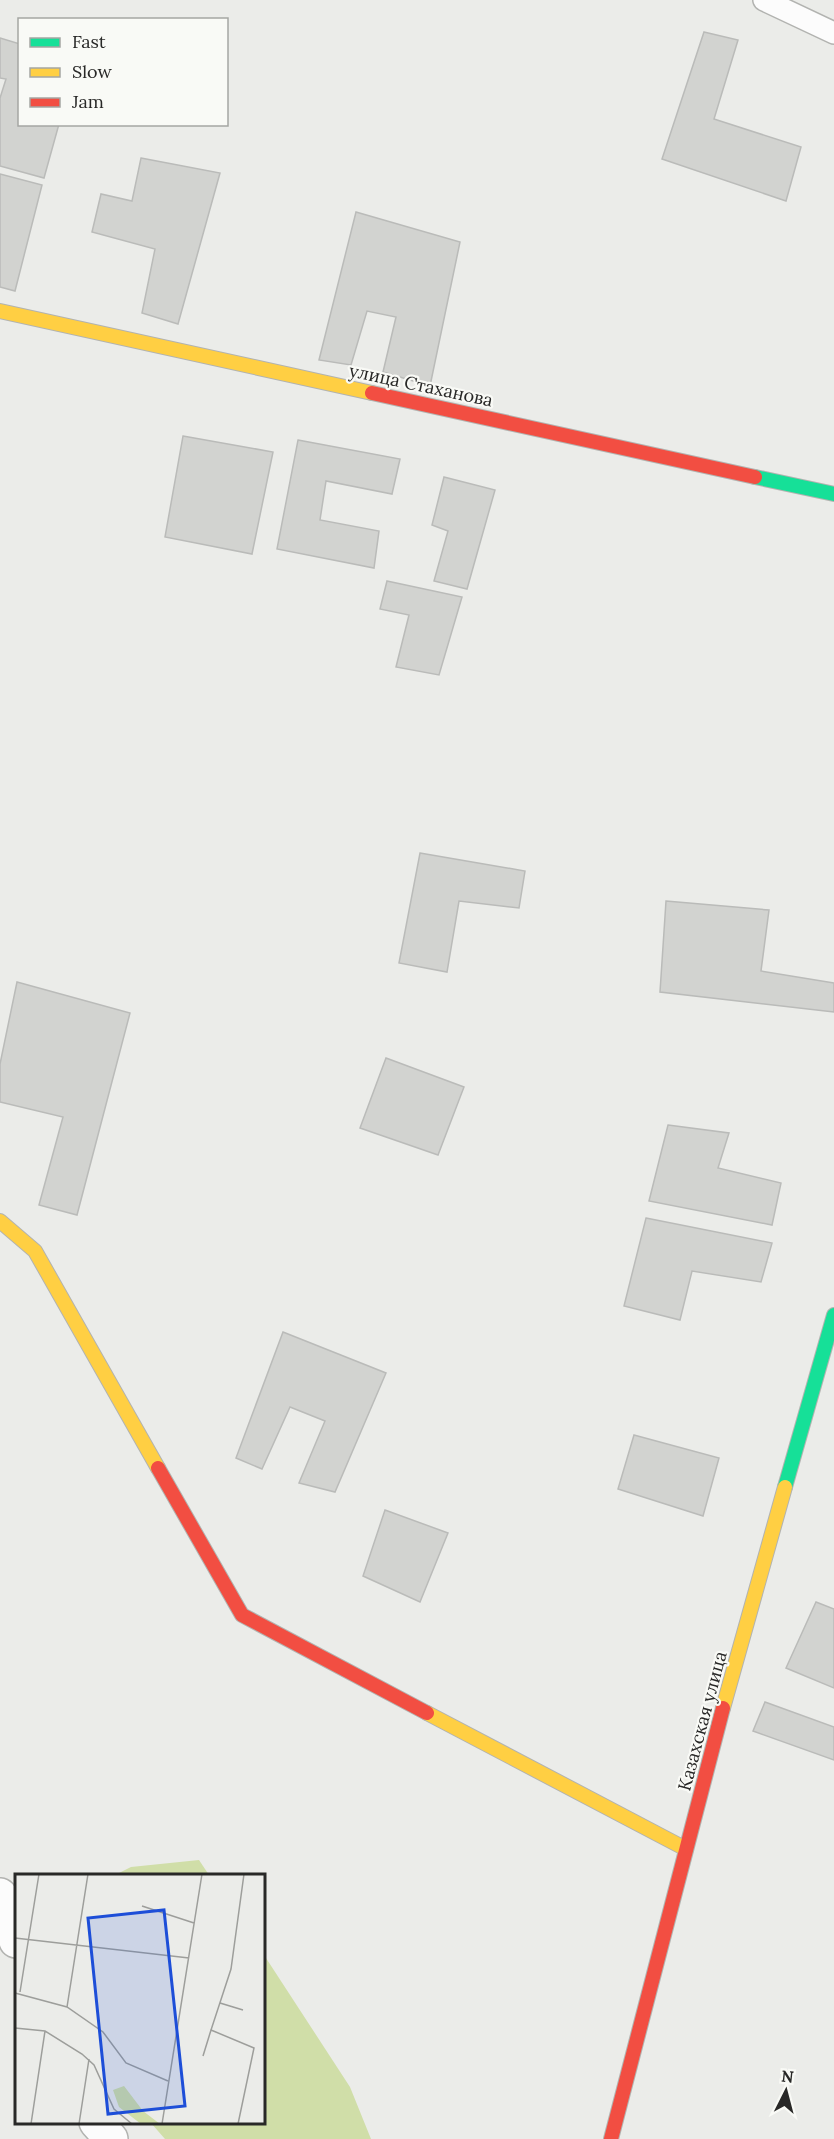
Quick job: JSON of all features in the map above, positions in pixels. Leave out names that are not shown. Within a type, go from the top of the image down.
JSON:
[{"type":"street","name":"улица Стаханова","points":[[0,311],[834,494]]},
{"type":"street","points":[[0,1221],[35,1251],[242,1615],[686,1849]]},
{"type":"street","name":"Казахская улица","points":[[611,2139],[731,1681],[834,1315]]},
{"type":"street","points":[[0,1894],[15,1938]]},
{"type":"street","points":[[98,2124],[111,2139]]},
{"type":"lane","points":[[764,0],[834,33]]},
{"type":"shaded area","points":[[199,1860],[208,1874],[117,1874],[131,1867]]},
{"type":"shaded area","points":[[266,1958],[350,2087],[371,2139],[165,2139],[152,2124],[266,2124]]},
{"type":"building","points":[[704,32],[738,40],[714,119],[801,147],[786,201],[662,159]]},
{"type":"building","points":[[0,38],[18,43],[18,126],[58,126],[44,178],[0,166],[0,98],[6,79],[0,78]]},
{"type":"building","points":[[141,158],[220,173],[178,324],[142,313],[155,249],[92,232],[101,194],[132,201]]},
{"type":"building","points":[[0,174],[42,185],[15,291],[0,287]]},
{"type":"building","points":[[356,212],[460,242],[430,386],[383,372],[396,317],[367,311],[351,365],[319,360]]},
{"type":"building","points":[[183,436],[273,452],[252,554],[165,537]]},
{"type":"building","points":[[298,440],[400,459],[392,494],[326,481],[320,520],[379,531],[374,568],[277,549]]},
{"type":"building","points":[[444,477],[495,490],[467,589],[434,581],[448,531],[432,525]]},
{"type":"building","points":[[387,581],[462,597],[439,675],[396,667],[409,615],[380,609]]},
{"type":"building","points":[[420,853],[525,871],[519,908],[459,901],[447,972],[399,963]]},
{"type":"building","points":[[666,901],[769,910],[761,971],[834,983],[834,1012],[660,992]]},
{"type":"building","points":[[17,982],[130,1013],[77,1215],[39,1205],[63,1117],[0,1102],[0,1064]]},
{"type":"building","points":[[386,1058],[464,1087],[438,1155],[360,1128]]},
{"type":"building","points":[[668,1125],[729,1133],[718,1168],[781,1183],[772,1225],[649,1201]]},
{"type":"building","points":[[646,1218],[772,1243],[761,1282],[692,1271],[680,1320],[624,1306]]},
{"type":"building","points":[[283,1332],[386,1373],[335,1492],[299,1483],[325,1421],[290,1407],[262,1469],[236,1458]]},
{"type":"building","points":[[634,1435],[719,1458],[703,1516],[618,1489]]},
{"type":"building","points":[[385,1510],[448,1533],[420,1602],[363,1576]]},
{"type":"building","points":[[816,1602],[834,1609],[834,1688],[786,1668]]},
{"type":"building","points":[[765,1702],[834,1727],[834,1760],[753,1731]]},
{"type":"traffic: fast","points":[[755,477],[834,494]]},
{"type":"traffic: fast","points":[[785,1487],[834,1315]]},
{"type":"traffic: slow","points":[[0,311],[372,393]]},
{"type":"traffic: slow","points":[[0,1221],[35,1251],[158,1468]]},
{"type":"traffic: slow","points":[[723,1708],[785,1487]]},
{"type":"traffic: slow","points":[[427,1713],[686,1849]]},
{"type":"traffic: jam","points":[[372,393],[755,477]]},
{"type":"traffic: jam","points":[[158,1468],[242,1615],[427,1713]]},
{"type":"traffic: jam","points":[[611,2139],[723,1708]]}]
